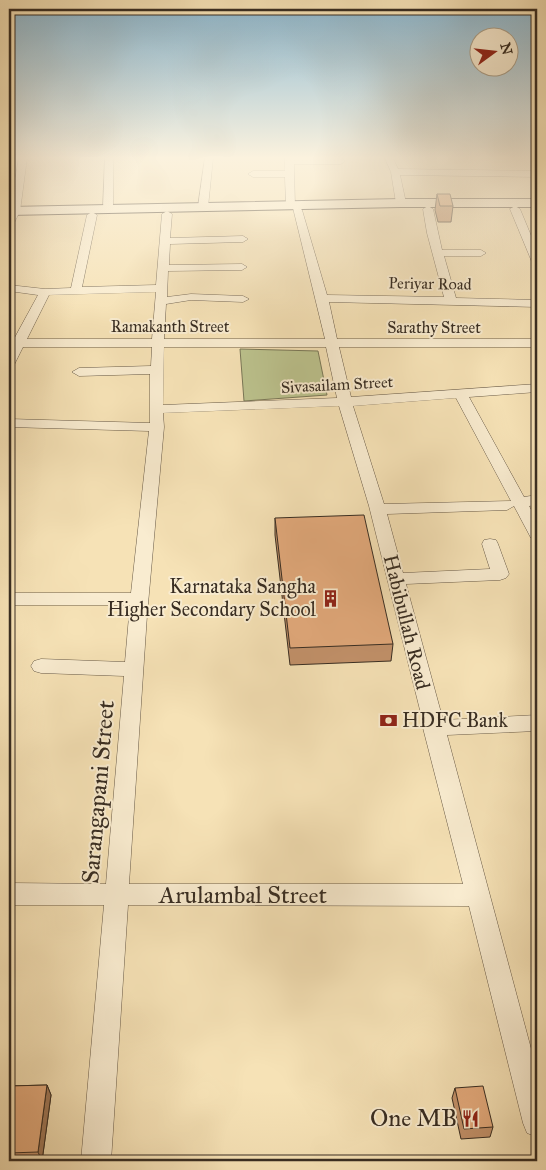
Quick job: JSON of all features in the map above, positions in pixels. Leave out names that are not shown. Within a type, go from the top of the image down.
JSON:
[{"type":"main road","points":[[10,216],[66,213]]},
{"type":"main road","points":[[10,216],[196,213]]},
{"type":"street","name":"Habibullah Road","points":[[295,213],[322,298],[345,402],[378,509],[537,1123]]},
{"type":"street","points":[[430,213],[437,249],[451,300]]},
{"type":"street","points":[[516,213],[537,262]]},
{"type":"street","name":"Sarangapani Street","points":[[96,1161],[134,668],[156,418],[158,341],[166,214]]},
{"type":"street","points":[[76,290],[92,215]]},
{"type":"street","points":[[165,242],[242,239]]},
{"type":"street","points":[[437,249],[479,249]]},
{"type":"street","points":[[163,268],[242,267]]},
{"type":"street","points":[[9,288],[45,292],[76,290],[191,298],[243,299]]},
{"type":"street","points":[[9,362],[14,342],[45,292]]},
{"type":"street","name":"Periyar Road","points":[[322,298],[537,303]]},
{"type":"street","name":"Ramakanth Street","points":[[14,342],[331,343]]},
{"type":"street","name":"Sarathy Street","points":[[331,343],[537,343]]},
{"type":"street","points":[[79,372],[157,370]]},
{"type":"street","name":"Sivasailam Street","points":[[9,423],[156,418],[537,388]]},
{"type":"street","points":[[460,393],[514,504],[537,534]]},
{"type":"street","points":[[378,509],[514,504],[537,500]]},
{"type":"street","points":[[396,579],[500,574],[490,544]]},
{"type":"street","points":[[9,599],[140,599]]},
{"type":"street","points":[[41,666],[134,668]]},
{"type":"street","points":[[434,728],[537,722]]},
{"type":"street","name":"Arulambal Street","points":[[9,894],[478,895]]},
{"type":"green space","points":[[240,349],[318,351],[327,395],[244,401]]},
{"type":"building","name":"Karnataka Sangha Higher Secondary School","points":[[364,515],[393,644],[290,648],[275,518]]},
{"type":"building","points":[[47,1085],[38,1152],[9,1153],[9,1086]]},
{"type":"building","name":"One MB","points":[[483,1086],[493,1127],[464,1129],[455,1088]]},
{"type":"place","name":"Karnataka Sangha Higher Secondary School","points":[[330,598]]},
{"type":"place","name":"HDFC Bank","points":[[388,720]]},
{"type":"place","name":"One MB","points":[[471,1118]]}]
